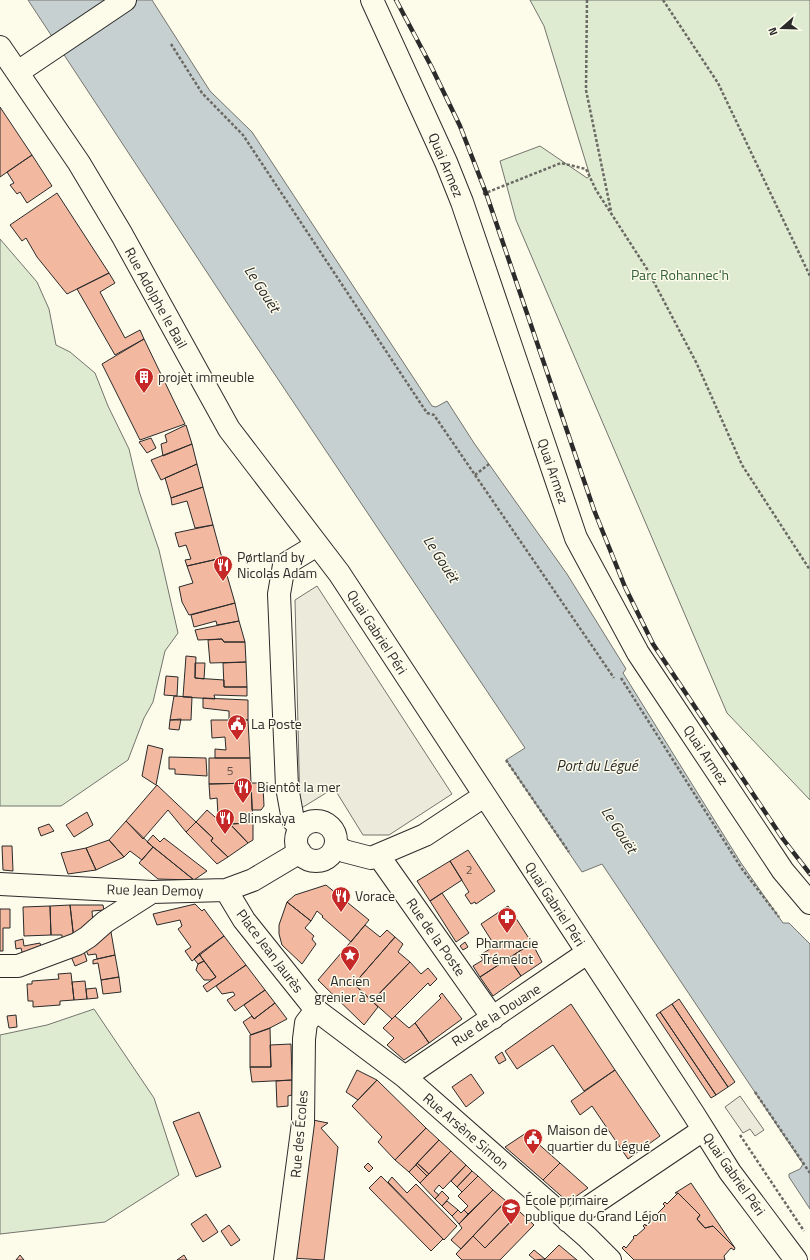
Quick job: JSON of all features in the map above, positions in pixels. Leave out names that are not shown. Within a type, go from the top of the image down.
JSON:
[{"type":"street","points":[[18,72],[125,0]]},
{"type":"street","name":"Quai Armez","points":[[372,0],[446,162],[462,202],[576,538],[638,653],[782,871],[810,903]]},
{"type":"street","name":"Rue Adolphe le Bail","points":[[0,47],[79,163],[110,215],[229,429],[317,545]]},
{"type":"street","points":[[301,828],[293,820],[287,787],[280,594],[284,565],[317,545]]},
{"type":"street","name":"Quai Gabriel Péri","points":[[317,545],[339,573],[730,1172],[796,1260]]},
{"type":"street","points":[[336,845],[344,851],[371,858],[425,835],[484,796]]},
{"type":"street","points":[[312,821],[325,823],[334,832],[336,845],[329,856],[324,860],[310,860],[300,852],[296,840],[301,828],[312,821]]},
{"type":"street","name":"Rue Jean Demoy","points":[[0,884],[152,892],[226,890],[253,880],[300,852]]},
{"type":"street","name":"Rue de la Poste","points":[[378,855],[493,1018]]},
{"type":"street","name":"Place Jean Jaurès","points":[[226,890],[244,920],[316,1010]]},
{"type":"street","points":[[0,966],[18,966],[77,944],[88,938],[105,922],[152,892]]},
{"type":"street","name":"Rue de la Douane","points":[[406,1077],[587,953]]},
{"type":"street","name":"Rue Arsène Simon","points":[[316,1010],[406,1077],[610,1260]]},
{"type":"street","name":"Rue des Écoles","points":[[284,1260],[303,1123],[304,1039],[306,1022],[316,1010]]},
{"type":"street","points":[[568,1221],[703,1130]]},
{"type":"path","points":[[587,0],[586,90],[611,212]]},
{"type":"path","points":[[663,0],[718,83],[810,276]]},
{"type":"path","points":[[171,44],[202,93],[244,134],[427,413],[434,415],[614,678]]},
{"type":"path","points":[[462,202],[561,163],[586,169],[596,190],[647,269],[693,357],[742,465],[810,570]]},
{"type":"path","points":[[475,475],[489,464]]},
{"type":"path","points":[[621,678],[742,869],[779,918]]},
{"type":"path","points":[[506,760],[569,852]]},
{"type":"path","points":[[754,1092],[810,1173]]},
{"type":"path","points":[[740,1135],[806,1233]]},
{"type":"green space","name":"Parc Rohannec'h","points":[[530,0],[810,0],[810,800],[727,713],[516,220],[500,161],[540,146],[587,178],[590,176],[544,26]]},
{"type":"green space","points":[[0,239],[37,282],[49,309],[56,345],[70,352],[95,373],[108,406],[129,449],[139,491],[159,550],[178,633],[165,651],[153,702],[144,718],[128,760],[61,806],[0,806]]},
{"type":"green space","points":[[94,1009],[154,1098],[179,1175],[105,1222],[0,1234],[0,1035],[47,1025]]},
{"type":"shaded area","points":[[317,586],[452,794],[389,835],[363,835],[334,788],[300,809],[295,600]]},
{"type":"shaded area","points":[[740,1096],[764,1130],[755,1136],[750,1129],[743,1133],[725,1107]]},
{"type":"water","name":"Port du Légué","points":[[28,0],[152,0],[210,91],[252,132],[432,406],[436,407],[447,401],[474,443],[567,574],[626,669],[623,673],[741,863],[783,923],[789,923],[810,944],[810,1209],[789,1177],[789,1174],[800,1169],[803,1164],[602,864],[582,872],[506,760],[525,748],[237,318]]},
{"type":"building","points":[[0,107],[32,155],[0,177]]},
{"type":"building","points":[[32,155],[52,186],[27,203],[20,192],[17,194],[10,185],[14,183],[7,172]]},
{"type":"building","points":[[57,193],[109,273],[67,294],[37,257],[26,238],[22,241],[10,225]]},
{"type":"building","points":[[109,273],[115,283],[100,292],[125,338],[140,330],[144,339],[115,355],[77,289]]},
{"type":"building","name":"projet immeuble","points":[[144,339],[185,424],[140,440],[102,364]]},
{"type":"building","points":[[186,425],[192,444],[163,456],[161,444],[167,442],[165,435]]},
{"type":"building","points":[[151,438],[156,448],[147,453],[139,442]]},
{"type":"building","points":[[192,444],[197,464],[161,480],[151,460]]},
{"type":"building","points":[[197,464],[203,487],[171,498],[165,478]]},
{"type":"building","points":[[203,487],[213,525],[195,528],[187,501],[172,505],[171,498]]},
{"type":"building","points":[[213,525],[222,558],[187,566],[185,560],[191,559],[186,545],[179,547],[175,533]]},
{"type":"building","points":[[222,558],[235,603],[189,615],[182,602],[179,587],[193,583],[187,566]]},
{"type":"building","points":[[235,603],[239,621],[217,625],[216,621],[194,627],[191,615]]},
{"type":"building","points":[[239,621],[245,642],[224,642],[222,639],[198,640],[195,630]]},
{"type":"building","points":[[222,639],[224,642],[245,642],[246,662],[210,663],[208,640]]},
{"type":"building","points":[[186,656],[196,657],[195,678],[224,680],[224,687],[247,687],[247,696],[214,695],[215,699],[183,697]]},
{"type":"building","points":[[246,662],[247,687],[224,687],[223,663]]},
{"type":"building","points":[[195,663],[205,663],[204,679],[195,678]]},
{"type":"building","points":[[166,676],[178,677],[177,696],[164,695]]},
{"type":"building","points":[[174,696],[192,697],[191,720],[170,720]]},
{"type":"building","points":[[203,698],[248,700],[248,720],[229,720],[229,711],[203,708]]},
{"type":"building","points":[[181,719],[179,730],[169,729],[170,720]]},
{"type":"building","points":[[211,720],[248,720],[250,758],[215,758],[215,749],[226,750],[225,737],[212,738]]},
{"type":"building","points":[[148,745],[163,749],[156,785],[142,776]]},
{"type":"building","points":[[169,757],[206,758],[207,776],[175,774],[175,769],[169,769]]},
{"type":"building","points":[[209,758],[250,758],[251,783],[209,784]]},
{"type":"building","points":[[251,783],[253,823],[226,824],[218,815],[217,798],[210,799],[209,784]]},
{"type":"building","points":[[251,783],[260,783],[263,786],[264,806],[261,810],[252,810]]},
{"type":"building","points":[[157,785],[196,822],[186,832],[168,810],[143,839],[126,821]]},
{"type":"building","name":"Blinskaya","points":[[207,810],[223,824],[230,824],[248,843],[228,857],[211,841],[213,838],[196,822]]},
{"type":"building","points":[[87,812],[93,825],[74,837],[66,825]]},
{"type":"building","points":[[126,821],[153,847],[142,860],[130,851],[124,857],[109,840]]},
{"type":"building","points":[[196,822],[213,838],[211,841],[228,857],[217,864],[186,832]]},
{"type":"building","points":[[253,823],[253,840],[248,843],[230,824]]},
{"type":"building","points":[[49,824],[54,831],[41,836],[38,828]]},
{"type":"building","points":[[153,835],[160,842],[164,838],[207,871],[194,880],[147,842]]},
{"type":"building","points":[[109,840],[124,857],[96,870],[86,848]]},
{"type":"building","points":[[2,846],[12,846],[13,871],[3,870]]},
{"type":"building","points":[[153,847],[194,880],[158,879],[139,863]]},
{"type":"building","points":[[86,848],[96,870],[68,874],[61,853]]},
{"type":"building","points":[[468,850],[495,891],[476,904],[475,902],[471,904],[465,895],[469,892],[450,861]]},
{"type":"building","points":[[450,861],[462,880],[430,901],[417,881]]},
{"type":"building","name":"Vorace","points":[[326,885],[369,920],[351,942],[317,911],[311,921],[287,902],[295,895]]},
{"type":"building","points":[[442,893],[469,933],[456,942],[430,901]]},
{"type":"building","points":[[287,902],[311,921],[305,928],[314,936],[312,939],[316,944],[302,964],[282,945],[279,934],[279,925]]},
{"type":"building","points":[[195,904],[202,911],[204,909],[224,936],[192,961],[185,951],[191,947],[178,929],[182,926],[180,920],[157,925],[153,914]]},
{"type":"building","points":[[70,905],[74,940],[62,947],[62,935],[51,935],[50,906]]},
{"type":"building","points":[[70,905],[103,905],[104,910],[92,911],[93,924],[84,925],[86,936],[74,940]]},
{"type":"building","points":[[50,906],[51,935],[24,936],[23,907]]},
{"type":"building","name":"Pharmacie Trémelot","points":[[508,906],[532,943],[480,977],[473,966],[483,960],[480,955],[495,946],[481,924]]},
{"type":"building","points":[[0,909],[10,909],[10,928],[3,928],[3,951],[0,951]]},
{"type":"building","points":[[365,925],[380,937],[387,930],[395,937],[354,984],[378,1007],[364,1025],[318,980]]},
{"type":"building","points":[[111,932],[115,955],[97,959],[96,954],[88,955],[84,945],[92,937]]},
{"type":"building","points":[[224,936],[246,965],[207,992],[203,986],[216,977],[199,954]]},
{"type":"building","points":[[395,937],[403,944],[398,952],[410,962],[372,1001],[354,984]]},
{"type":"building","points":[[23,939],[24,946],[40,943],[43,954],[24,960],[21,948],[16,949],[15,941]]},
{"type":"building","points":[[465,942],[468,947],[463,950],[460,946]]},
{"type":"building","points":[[532,943],[542,962],[521,976],[509,958]]},
{"type":"building","points":[[83,948],[87,961],[75,966],[70,954]]},
{"type":"building","points":[[199,954],[204,961],[198,964],[194,959]]},
{"type":"building","points":[[115,955],[119,977],[101,980],[98,963],[93,964],[93,960]]},
{"type":"building","points":[[509,958],[521,976],[493,996],[480,977]]},
{"type":"building","points":[[204,961],[216,977],[211,980],[204,980],[196,970],[198,964]]},
{"type":"building","points":[[410,962],[421,974],[428,968],[437,979],[430,986],[428,983],[392,1019],[372,1001]]},
{"type":"building","points":[[246,965],[265,990],[235,1011],[227,1000],[235,995],[233,992],[222,994],[216,986]]},
{"type":"building","points":[[71,973],[74,1000],[60,1001],[60,1005],[33,1007],[33,1001],[28,1001],[27,984],[32,984],[32,981],[59,979],[58,974]]},
{"type":"building","points":[[119,977],[121,992],[103,994],[101,980]]},
{"type":"building","points":[[85,981],[87,999],[74,1000],[72,982]]},
{"type":"building","points":[[96,988],[98,998],[87,999],[86,989]]},
{"type":"building","points":[[265,990],[275,1003],[254,1019],[244,1005]]},
{"type":"building","points":[[442,993],[462,1019],[429,1043],[415,1023],[441,998],[439,996]]},
{"type":"building","points":[[679,999],[735,1082],[728,1087],[672,1004]]},
{"type":"building","points":[[275,1003],[287,1019],[268,1029],[251,1035],[243,1022],[252,1016],[254,1019]]},
{"type":"building","points":[[571,1004],[615,1070],[584,1091],[553,1045],[517,1069],[505,1051]]},
{"type":"building","points":[[672,1004],[728,1087],[716,1095],[660,1012]]},
{"type":"building","points":[[660,1012],[716,1095],[711,1098],[656,1015]]},
{"type":"building","points":[[16,1015],[17,1027],[9,1028],[7,1016]]},
{"type":"building","points":[[395,1016],[409,1028],[415,1023],[429,1043],[404,1060],[387,1045],[394,1038],[383,1028]]},
{"type":"building","points":[[270,1028],[271,1067],[250,1067],[250,1035]]},
{"type":"building","points":[[291,1044],[292,1080],[252,1082],[250,1067],[271,1067],[270,1045]]},
{"type":"building","points":[[502,1052],[506,1060],[499,1064],[495,1057]]},
{"type":"building","points":[[357,1070],[377,1080],[358,1100],[346,1092]]},
{"type":"building","points":[[615,1070],[660,1136],[628,1159],[592,1106],[580,1115],[571,1101]]},
{"type":"building","points":[[471,1074],[484,1093],[466,1107],[452,1087]]},
{"type":"building","points":[[292,1080],[292,1095],[288,1096],[288,1106],[277,1107],[276,1081]]},
{"type":"building","points":[[377,1080],[426,1128],[395,1160],[378,1142],[382,1137],[352,1106]]},
{"type":"building","points":[[199,1112],[221,1167],[196,1177],[173,1122]]},
{"type":"building","points":[[313,1120],[328,1123],[321,1128],[338,1147],[324,1260],[292,1258]]},
{"type":"building","points":[[426,1128],[439,1140],[409,1172],[395,1160]]},
{"type":"building","name":"Maison de quartier du Légué","points":[[526,1133],[560,1163],[543,1180],[505,1147]]},
{"type":"building","points":[[439,1140],[451,1151],[429,1174],[417,1163]]},
{"type":"building","points":[[451,1151],[466,1165],[443,1189],[439,1185],[434,1191],[439,1195],[435,1199],[420,1183]]},
{"type":"building","points":[[368,1163],[373,1168],[369,1172],[364,1167]]},
{"type":"building","points":[[417,1163],[429,1174],[427,1176],[416,1165]]},
{"type":"building","points":[[560,1163],[588,1188],[568,1202],[543,1180]]},
{"type":"building","points":[[416,1165],[427,1176],[420,1183],[409,1172]]},
{"type":"building","points":[[466,1165],[472,1171],[457,1187],[451,1181]]},
{"type":"building","points":[[472,1171],[478,1176],[462,1192],[457,1187]]},
{"type":"building","points":[[381,1176],[443,1239],[431,1251],[369,1188]]},
{"type":"building","points":[[478,1176],[493,1190],[468,1214],[464,1210],[468,1206],[458,1196]]},
{"type":"building","points":[[392,1177],[407,1193],[416,1184],[457,1226],[444,1240],[388,1182]]},
{"type":"building","points":[[691,1183],[735,1248],[713,1226],[705,1228],[697,1219],[700,1215],[678,1193],[675,1193]]},
{"type":"building","points":[[493,1190],[506,1201],[461,1249],[451,1240],[462,1228],[459,1224]]},
{"type":"building","points":[[442,1191],[449,1198],[442,1206],[435,1199]]},
{"type":"building","points":[[678,1193],[700,1215],[697,1219],[705,1228],[713,1226],[735,1248],[734,1250],[731,1248],[724,1256],[725,1260],[634,1260],[622,1248],[624,1246],[626,1248],[634,1238],[633,1237],[645,1228],[643,1226],[645,1224],[646,1226],[654,1217],[653,1216],[665,1206],[663,1204],[665,1202],[667,1204]]},
{"type":"building","points":[[447,1201],[458,1210],[452,1216],[442,1206]]},
{"type":"building","points":[[506,1201],[520,1212],[485,1248],[473,1236]]},
{"type":"building","points":[[458,1210],[461,1213],[464,1210],[468,1214],[459,1224],[452,1216]]},
{"type":"building","points":[[520,1212],[534,1225],[500,1260],[462,1260],[456,1254],[473,1236],[485,1248]]},
{"type":"building","points":[[206,1214],[218,1232],[203,1242],[191,1224]]},
{"type":"building","points":[[229,1225],[240,1240],[231,1246],[221,1231]]},
{"type":"building","points":[[559,1245],[577,1260],[544,1260]]},
{"type":"building","points":[[534,1250],[545,1259],[535,1260],[529,1255]]},
{"type":"building","points":[[20,1255],[24,1260],[16,1260]]},
{"type":"building","points":[[184,1255],[187,1260],[177,1260]]},
{"type":"railway","points":[[396,0],[431,66],[460,126],[486,193],[594,510],[625,587],[653,644],[783,839],[810,874]]},
{"type":"place","name":"projet immeuble","points":[[144,394]]},
{"type":"place","name":"Pørtland by Nicolas Adam","points":[[223,582]]},
{"type":"place","name":"La Poste","points":[[237,741]]},
{"type":"place","name":"Bientôt la mer","points":[[243,804]]},
{"type":"place","name":"Blinskaya","points":[[225,835]]},
{"type":"place","name":"Vorace","points":[[341,913]]},
{"type":"place","name":"Pharmacie Trémelot","points":[[507,934]]},
{"type":"place","name":"Ancien grenier à sel","points":[[350,972]]},
{"type":"place","name":"Maison de quartier du Légué","points":[[533,1155]]},
{"type":"place","name":"École primaire publique du Grand Léjon","points":[[511,1225]]},
{"type":"water label","name":"Le Gouët","points":[[262,289]]},
{"type":"water label","name":"Le Gouët","points":[[441,559]]},
{"type":"water label","name":"Le Gouët","points":[[619,830]]}]
